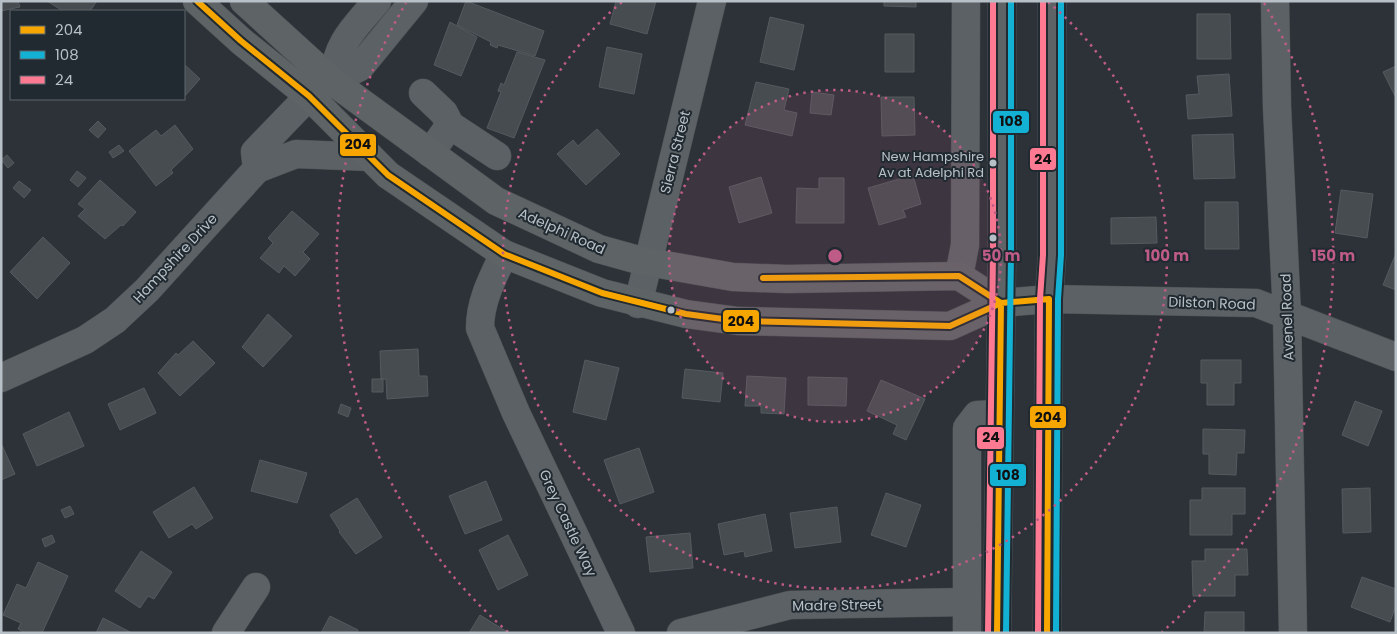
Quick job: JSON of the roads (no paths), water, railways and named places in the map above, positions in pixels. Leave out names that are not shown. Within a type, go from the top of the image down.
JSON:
[{"type":"main road","points":[[197,1],[241,41],[309,96],[388,175],[504,254],[537,269],[602,293],[638,304],[686,314],[738,321],[950,326],[1001,303],[1049,299]]},
{"type":"main road","name":"Adelphi Road","points":[[244,1],[332,81],[496,201],[599,249],[648,262],[733,277],[787,279],[959,276]]},
{"type":"main road","points":[[997,633],[1002,1]]},
{"type":"main road","points":[[1047,633],[1049,299],[1052,254],[1052,1]]},
{"type":"main road","points":[[959,276],[1001,303]]},
{"type":"street","points":[[332,81],[336,58],[342,42],[376,1]]},
{"type":"street","points":[[370,157],[296,154],[257,169],[255,152],[309,96],[332,81],[360,67],[414,1]]},
{"type":"street","name":"Sierra Street","points":[[638,304],[712,1]]},
{"type":"street","points":[[959,276],[965,245],[966,1]]},
{"type":"street","name":"Avenel Road","points":[[1275,1],[1277,107],[1287,315],[1293,633]]},
{"type":"street","points":[[422,93],[444,113],[450,125],[496,156]]},
{"type":"street","points":[[430,153],[450,125]]},
{"type":"street","name":"Hampshire Drive","points":[[1,378],[86,340],[114,320],[147,290],[257,169]]},
{"type":"street","name":"Grey Castle Way","points":[[504,254],[485,298],[480,316],[480,328],[516,412],[621,633]]},
{"type":"street","name":"Dilston Road","points":[[1049,299],[1256,303],[1396,357]]},
{"type":"street","points":[[967,633],[967,428],[977,415],[999,414]]},
{"type":"street","points":[[226,633],[256,587]]},
{"type":"street","name":"Madre Street","points":[[681,633],[790,605],[967,602]]},
{"type":"place","name":"New Hampshire Av at Adelphi Rd","points":[[993,163]]}]
